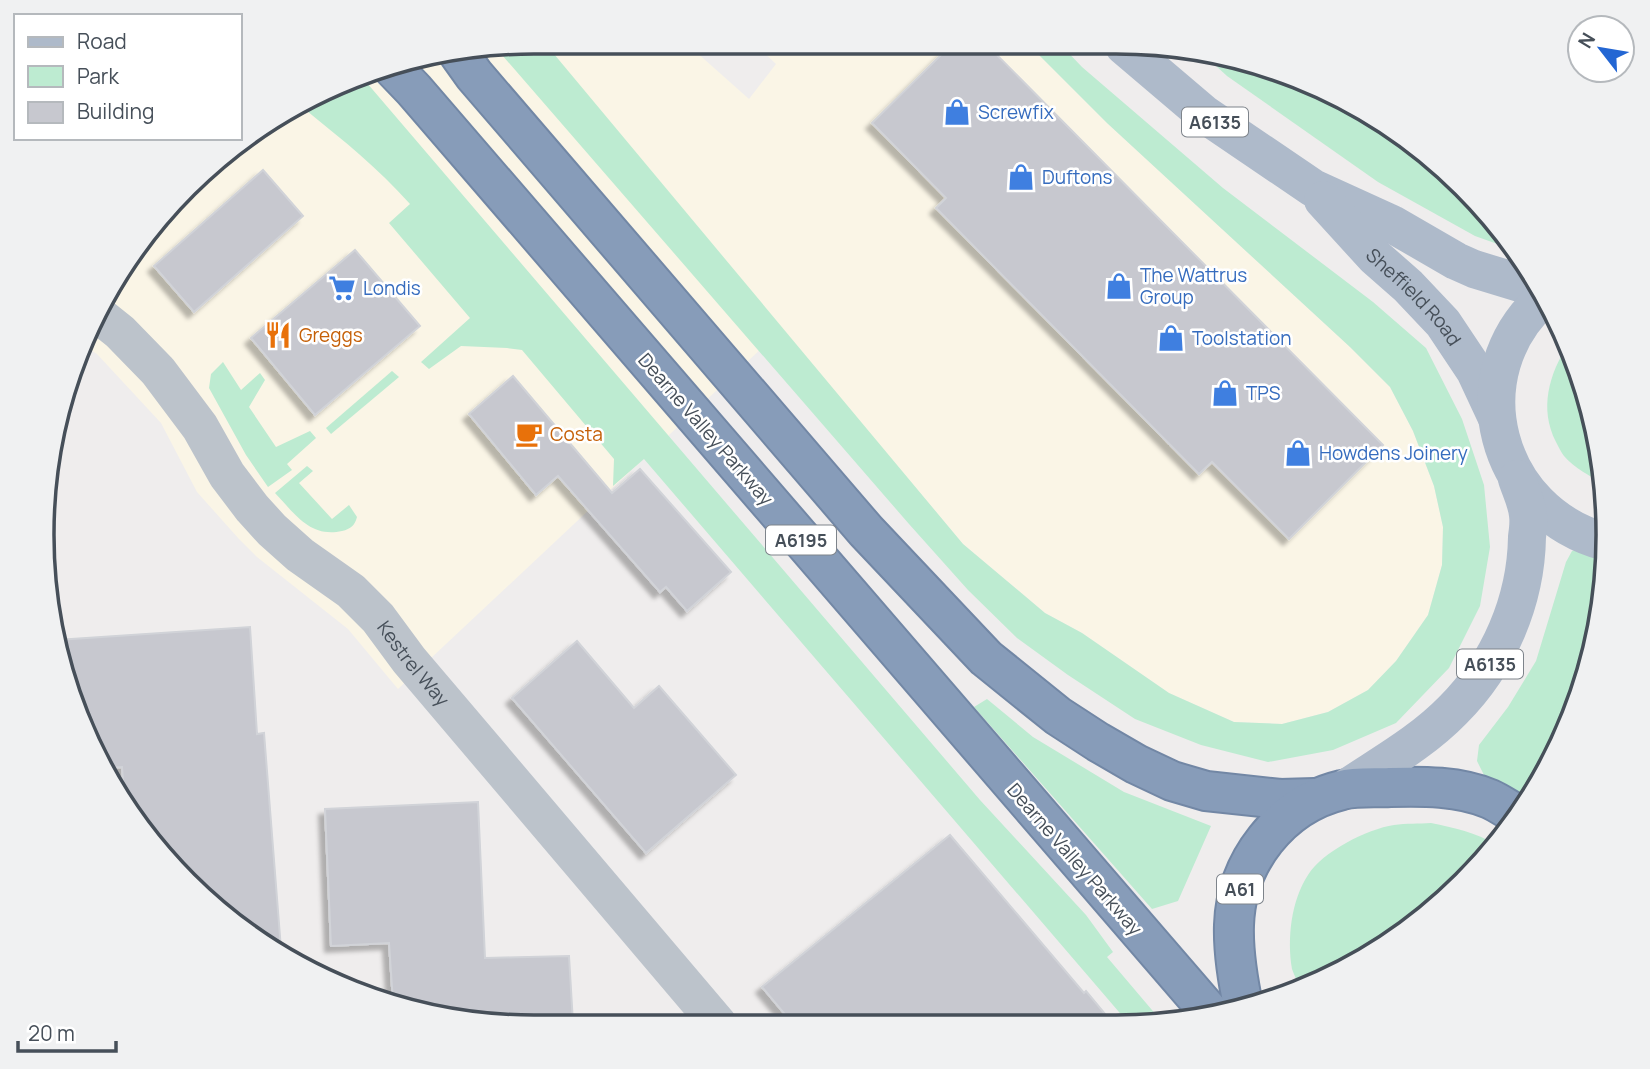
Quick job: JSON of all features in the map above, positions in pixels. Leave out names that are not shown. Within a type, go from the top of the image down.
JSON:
[{"type":"highway","name":"A6195","points":[[463,59],[483,86],[866,531],[986,658],[1058,716],[1136,764],[1172,780],[1206,791],[1280,799],[1330,793]]},
{"type":"highway","name":"Dearne Valley Parkway","points":[[399,74],[1205,1007]]},
{"type":"highway","points":[[1330,793],[1419,786],[1454,789],[1489,799],[1509,810]]},
{"type":"highway","name":"A61","points":[[1242,998],[1237,975],[1234,925],[1244,875],[1271,832],[1289,815],[1330,793]]},
{"type":"main road","name":"Sheffield Road","points":[[1134,55],[1204,114],[1312,188],[1392,224],[1456,261],[1501,278],[1524,283]]},
{"type":"main road","name":"Sheffield Road","points":[[1312,188],[1375,257],[1408,286],[1443,323],[1475,371],[1497,418]]},
{"type":"main road","points":[[1537,304],[1520,324],[1500,369],[1497,418],[1504,450],[1517,479],[1532,498],[1569,528],[1596,539]]},
{"type":"main road","name":"A6135","points":[[1330,793],[1423,737],[1453,711],[1479,681],[1498,651],[1516,607],[1527,559],[1528,514],[1517,479]]},
{"type":"street","name":"Kestrel Way","points":[[105,320],[158,371],[201,427],[227,475],[252,508],[300,555],[351,592],[378,618],[409,660],[710,1015]]},
{"type":"shaded area","points":[[698,54],[749,99],[776,64],[766,54],[1038,54],[1107,123],[1390,387],[1413,431],[1434,486],[1443,527],[1442,565],[1428,615],[1396,661],[1368,690],[1328,712],[1282,724],[1234,722],[1169,693],[1082,633],[1045,613],[963,544],[782,329],[398,689],[348,629],[257,557],[239,539],[197,492],[161,423],[91,350],[135,268],[153,242],[195,195],[242,153],[268,135],[322,104],[380,80],[441,63],[503,55]]},
{"type":"green space","points":[[554,54],[963,544],[1045,613],[1082,633],[1169,693],[1234,722],[1282,724],[1328,712],[1368,690],[1396,661],[1428,615],[1442,565],[1443,527],[1434,486],[1413,431],[1390,387],[1107,123],[1038,54],[1070,54],[1223,188],[1373,302],[1426,348],[1462,419],[1484,485],[1490,547],[1480,606],[1449,668],[1396,723],[1333,750],[1268,762],[1201,745],[1135,719],[1068,675],[1017,638],[968,590],[502,55]]},
{"type":"green space","points":[[1214,64],[1299,91],[1382,135],[1432,173],[1477,218],[1499,244],[1475,236],[1378,182]]},
{"type":"green space","points":[[368,84],[980,800],[1086,915],[1113,952],[1107,957],[1155,1013],[1121,1015],[644,459],[613,486],[614,459],[522,350],[461,346],[429,369],[421,362],[470,318],[389,223],[410,204],[360,155],[308,112]]},
{"type":"green space","points":[[1561,357],[1579,410],[1593,477],[1564,456],[1551,429],[1547,404]]},
{"type":"green space","points":[[223,362],[241,390],[260,373],[265,380],[249,407],[276,447],[310,431],[316,438],[287,464],[292,470],[268,487],[246,455],[209,388],[211,374]]},
{"type":"green space","points":[[392,371],[399,377],[331,434],[326,428]]},
{"type":"green space","points":[[307,466],[313,471],[299,483],[332,519],[349,505],[357,517],[350,528],[331,532],[312,528],[275,493]]},
{"type":"green space","points":[[1580,548],[1595,553],[1587,628],[1559,718],[1519,794],[1484,775],[1477,761],[1479,745],[1508,707],[1536,661],[1566,562],[1572,551]]},
{"type":"green space","points":[[987,699],[1033,737],[1124,792],[1211,826],[1178,901],[1152,909],[974,707]]},
{"type":"green space","points":[[1431,823],[1486,840],[1455,874],[1408,916],[1356,950],[1296,979],[1292,969],[1290,933],[1294,908],[1308,875],[1324,858],[1346,843],[1371,831],[1394,825]]},
{"type":"building","points":[[942,54],[996,54],[1383,445],[1289,539],[1212,462],[1199,474],[936,208],[946,198],[872,123]]},
{"type":"building","points":[[263,170],[303,216],[194,312],[154,266]]},
{"type":"building","points":[[355,250],[420,326],[315,415],[251,338]]},
{"type":"building","points":[[513,376],[612,493],[640,469],[731,572],[687,611],[666,587],[660,592],[558,476],[536,495],[469,414]]},
{"type":"building","points":[[250,627],[257,734],[264,733],[280,942],[218,896],[153,827],[123,782],[122,767],[115,767],[104,747],[80,689],[66,639]]},
{"type":"building","points":[[577,641],[634,708],[659,686],[736,775],[646,853],[512,698]]},
{"type":"building","points":[[478,802],[485,958],[569,956],[573,1015],[472,1011],[410,998],[392,993],[389,943],[331,946],[325,809]]},
{"type":"building","points":[[950,835],[1084,993],[1086,991],[1106,1015],[785,1015],[762,987]]},
{"type":"place","name":"Screwfix","points":[[957,112]]},
{"type":"place","name":"Duftons","points":[[1021,177]]},
{"type":"place","name":"The Wattrus Group","points":[[1119,286]]},
{"type":"place","name":"Londis","points":[[342,288]]},
{"type":"place","name":"Greggs","points":[[278,335]]},
{"type":"place","name":"Toolstation","points":[[1171,338]]},
{"type":"place","name":"TPS","points":[[1225,393]]},
{"type":"place","name":"Costa","points":[[529,434]]},
{"type":"place","name":"Howdens Joinery","points":[[1298,453]]}]
